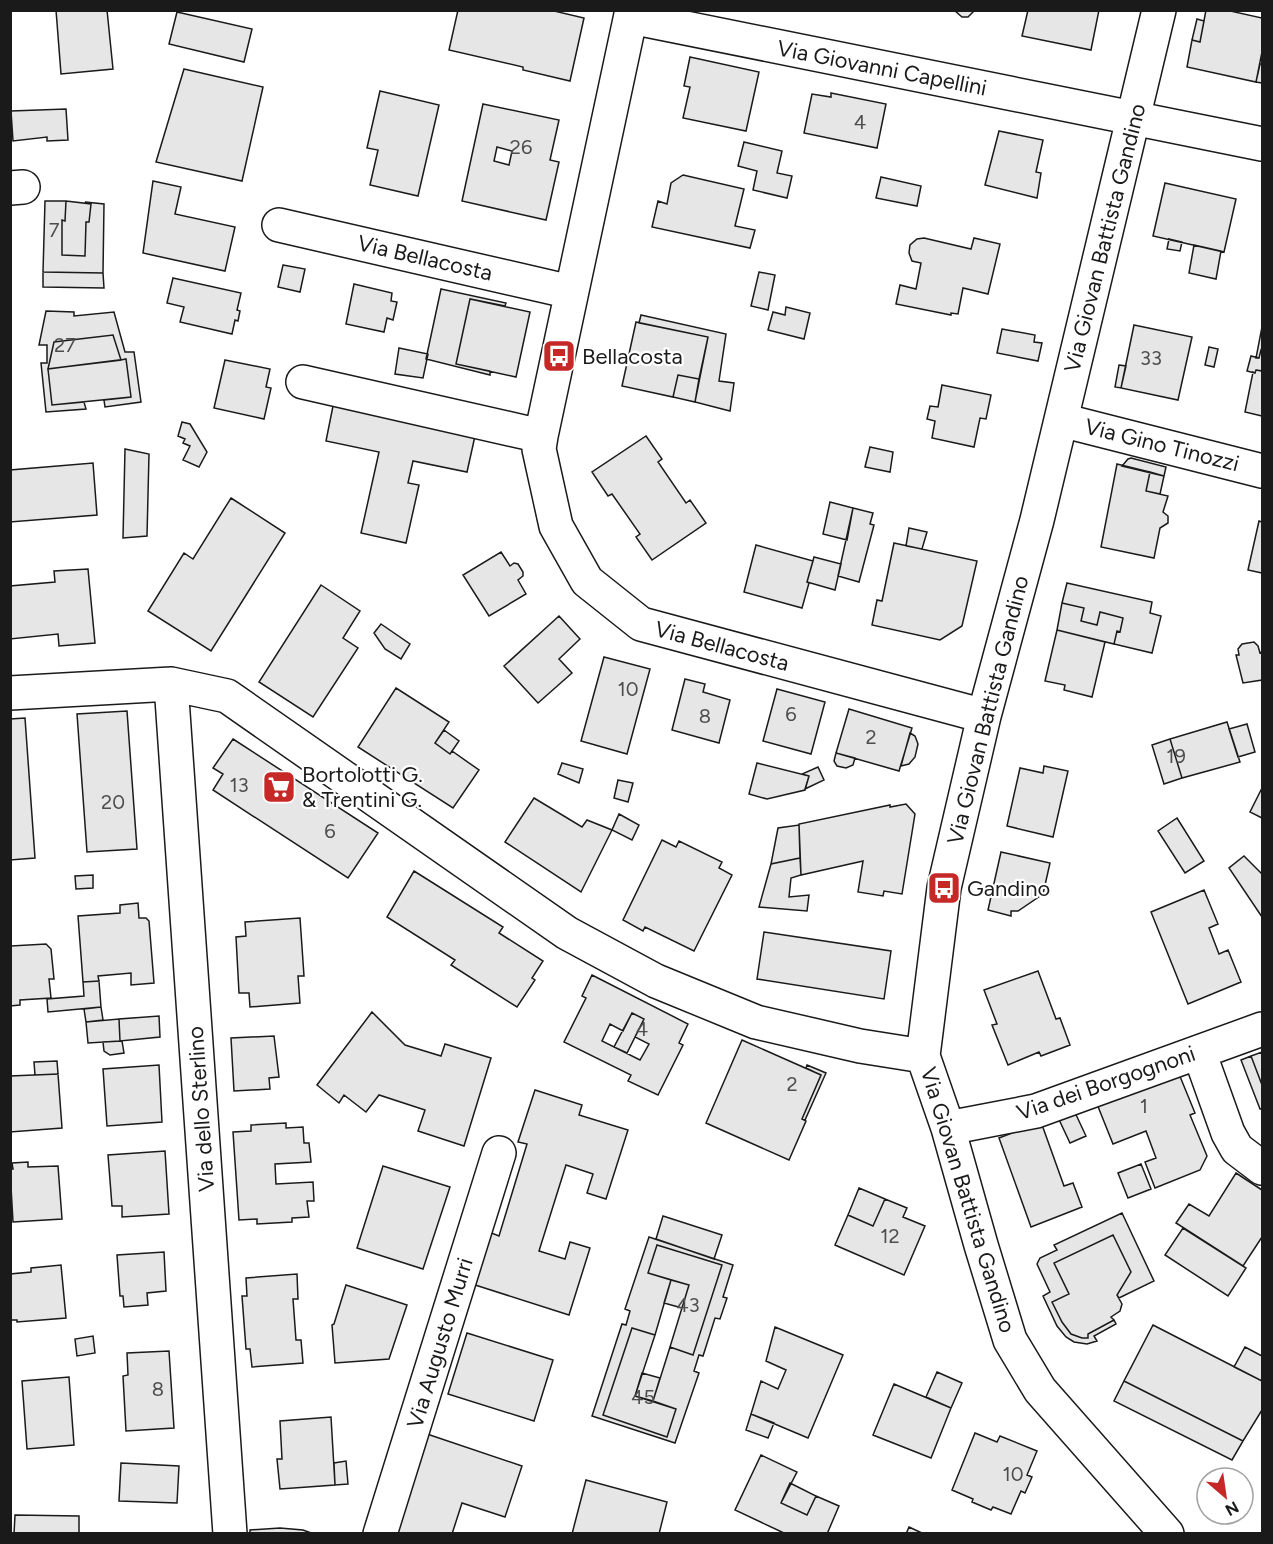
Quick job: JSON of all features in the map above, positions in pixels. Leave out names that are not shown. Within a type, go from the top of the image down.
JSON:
[{"type":"street","name":"Via Giovan Battista Gandino","points":[[1159,10],[1037,520],[984,716],[944,888],[923,1056],[948,1128],[1010,1340],[1040,1390],[1167,1533]]},
{"type":"street","name":"Via Giovanni Capellini","points":[[632,14],[1134,120],[1263,144]]},
{"type":"street","name":"Via Bellacosta","points":[[632,14],[539,449],[556,526],[587,581],[641,624],[984,716]]},
{"type":"street","name":"Via Bellacosta","points":[[279,225],[571,292]]},
{"type":"street","points":[[303,382],[541,436]]},
{"type":"street","name":"Via Gino Tinozzi","points":[[1061,420],[1263,471]]},
{"type":"street","points":[[10,693],[171,684],[227,696],[567,933],[656,981],[756,1022],[860,1046],[923,1056]]},
{"type":"street","name":"Via dello Sterlino","points":[[171,684],[230,1533]]},
{"type":"street","name":"Via dei Borgognoni","points":[[948,1128],[1036,1111],[1263,1029]]},
{"type":"street","points":[[1199,1052],[1228,1133],[1237,1149],[1263,1168]]},
{"type":"street","name":"Via Augusto Murri","points":[[380,1533],[499,1153]]},
{"type":"building","points":[[56,10],[107,10],[113,69],[61,74]]},
{"type":"building","points":[[458,10],[550,10],[584,18],[570,81],[523,70],[523,67],[449,50]]},
{"type":"building","points":[[954,10],[975,10],[968,17],[962,17]]},
{"type":"building","points":[[1028,10],[1099,10],[1091,50],[1022,36]]},
{"type":"building","points":[[1206,10],[1226,10],[1262,18],[1262,52],[1256,82],[1187,67],[1192,40],[1200,42]]},
{"type":"building","points":[[177,12],[252,29],[244,62],[169,44]]},
{"type":"building","points":[[1197,19],[1204,21],[1200,42],[1192,40]]},
{"type":"building","points":[[690,57],[759,72],[746,131],[683,118],[690,87],[684,86]]},
{"type":"building","points":[[1260,64],[1262,64],[1262,83],[1256,82]]},
{"type":"building","points":[[184,69],[263,87],[242,181],[156,162]]},
{"type":"building","points":[[380,91],[439,105],[418,196],[370,185],[378,150],[367,148]]},
{"type":"building","points":[[831,93],[886,104],[877,148],[804,133],[812,94],[831,97]]},
{"type":"building","points":[[483,104],[559,120],[550,160],[559,162],[546,220],[462,201]],"holes":[[[497,147],[512,151],[509,165],[494,161]]]},
{"type":"building","points":[[66,109],[68,140],[47,141],[47,137],[13,141],[11,111]]},
{"type":"building","points":[[999,131],[1043,140],[1036,172],[1041,173],[1037,198],[985,185]]},
{"type":"building","points":[[744,142],[782,151],[777,173],[792,176],[787,198],[753,190],[757,171],[738,166]]},
{"type":"building","points":[[683,175],[744,189],[735,226],[755,230],[750,248],[652,227],[658,201],[667,204],[671,183]]},
{"type":"building","points":[[881,177],[921,186],[917,206],[876,198]]},
{"type":"building","points":[[153,181],[181,187],[175,214],[235,227],[225,271],[143,253]]},
{"type":"building","points":[[1165,183],[1236,199],[1224,252],[1153,236]]},
{"type":"building","points":[[45,201],[66,201],[65,221],[62,220],[62,255],[85,256],[86,222],[89,222],[91,204],[85,202],[104,204],[103,273],[43,272]]},
{"type":"building","points":[[66,201],[91,204],[89,222],[86,222],[85,256],[62,255],[62,220],[65,221]]},
{"type":"building","points":[[924,238],[971,249],[974,238],[1000,244],[988,294],[963,288],[958,314],[951,313],[951,315],[896,304],[900,285],[916,289],[921,263],[912,261],[909,253],[910,245],[917,239]]},
{"type":"building","points":[[1169,239],[1182,242],[1180,251],[1167,249]]},
{"type":"building","points":[[1194,245],[1221,251],[1216,279],[1189,273]]},
{"type":"building","points":[[283,265],[305,269],[300,292],[278,287]]},
{"type":"building","points":[[43,272],[103,273],[104,288],[43,287]]},
{"type":"building","points":[[759,272],[775,275],[768,310],[751,306]]},
{"type":"building","points":[[173,278],[241,293],[237,310],[240,311],[238,321],[235,320],[232,334],[180,322],[184,307],[167,303]]},
{"type":"building","points":[[354,284],[392,293],[391,301],[397,302],[393,320],[387,318],[384,332],[346,324]]},
{"type":"building","points":[[441,289],[506,303],[505,306],[470,299],[456,364],[490,371],[490,375],[426,359]]},
{"type":"building","points":[[470,299],[530,312],[516,377],[456,364]]},
{"type":"building","points":[[786,307],[810,313],[804,339],[768,330],[773,312],[785,315]]},
{"type":"building","points":[[46,311],[74,312],[74,316],[114,312],[125,352],[134,352],[141,402],[105,407],[104,400],[131,397],[126,359],[121,360],[113,335],[54,342],[48,369],[52,405],[84,402],[86,409],[46,412],[41,363],[47,363],[47,345],[39,345]]},
{"type":"building","points":[[641,315],[726,334],[719,381],[734,383],[730,411],[695,402],[708,337],[639,323]]},
{"type":"building","points":[[636,322],[708,337],[699,379],[678,375],[673,397],[622,386]]},
{"type":"building","points":[[1134,325],[1192,337],[1178,400],[1121,388]]},
{"type":"building","points":[[1262,327],[1262,351],[1259,358],[1256,358]]},
{"type":"building","points":[[1002,329],[1035,335],[1034,342],[1042,343],[1038,361],[997,353]]},
{"type":"building","points":[[113,335],[121,360],[48,369],[54,342]]},
{"type":"building","points":[[1209,347],[1218,349],[1214,367],[1205,365]]},
{"type":"building","points":[[399,348],[428,354],[423,378],[395,374]]},
{"type":"building","points":[[1261,350],[1262,371],[1256,370],[1255,373],[1247,371],[1251,356],[1259,358]]},
{"type":"building","points":[[126,359],[131,397],[52,405],[48,369]]},
{"type":"building","points":[[225,360],[270,369],[266,387],[271,388],[264,419],[214,408]]},
{"type":"building","points":[[1119,365],[1126,366],[1121,388],[1115,387]]},
{"type":"building","points":[[1256,370],[1262,371],[1262,416],[1245,412],[1253,372],[1255,373]]},
{"type":"building","points":[[678,375],[699,379],[695,402],[673,397]]},
{"type":"building","points":[[942,385],[991,395],[986,419],[980,418],[974,447],[932,438],[935,421],[927,419],[930,406],[938,407]]},
{"type":"building","points":[[335,396],[477,427],[467,472],[413,461],[408,483],[419,485],[406,543],[361,533],[379,452],[326,441]]},
{"type":"building","points":[[182,422],[190,424],[207,452],[199,467],[183,460],[190,446],[183,443],[185,439],[178,436]]},
{"type":"building","points":[[646,436],[662,459],[658,462],[686,503],[690,500],[706,523],[652,560],[636,537],[640,534],[612,494],[608,496],[592,472]]},
{"type":"building","points":[[870,447],[893,452],[890,472],[865,467]]},
{"type":"building","points":[[125,449],[149,454],[147,536],[123,538]]},
{"type":"building","points":[[1131,458],[1166,467],[1164,476],[1122,466]]},
{"type":"building","points":[[93,463],[97,515],[10,522],[10,470]]},
{"type":"building","points":[[1117,464],[1150,472],[1146,491],[1168,496],[1163,512],[1168,516],[1168,523],[1160,528],[1154,558],[1101,547]]},
{"type":"building","points":[[1150,472],[1164,476],[1160,494],[1146,491]]},
{"type":"building","points":[[231,498],[285,533],[211,651],[148,611],[184,553],[193,559]]},
{"type":"building","points":[[830,502],[853,508],[847,540],[823,534]]},
{"type":"building","points":[[853,508],[873,513],[870,524],[874,525],[859,582],[838,576]]},
{"type":"building","points":[[1259,521],[1262,522],[1262,573],[1248,570]]},
{"type":"building","points":[[909,528],[927,532],[922,549],[906,546]]},
{"type":"building","points":[[894,543],[977,561],[962,626],[940,640],[872,625],[877,600],[882,601]]},
{"type":"building","points":[[756,545],[813,561],[802,608],[744,592]]},
{"type":"building","points":[[501,552],[510,566],[514,563],[518,564],[523,572],[523,576],[518,580],[526,594],[489,616],[463,575]]},
{"type":"building","points":[[814,557],[841,564],[835,590],[807,582]]},
{"type":"building","points":[[88,569],[95,643],[59,646],[58,634],[10,639],[10,586],[55,582],[54,571]]},
{"type":"building","points":[[1067,583],[1152,602],[1150,613],[1161,616],[1152,653],[1114,644],[1123,618],[1100,612],[1097,625],[1081,621],[1084,608],[1062,603]]},
{"type":"building","points":[[321,585],[360,611],[343,638],[358,648],[313,717],[259,682]]},
{"type":"building","points":[[1062,603],[1084,608],[1081,621],[1097,625],[1100,612],[1123,618],[1114,644],[1057,630]]},
{"type":"building","points":[[559,616],[580,639],[559,659],[572,673],[538,703],[504,666]]},
{"type":"building","points":[[381,624],[410,644],[401,659],[385,649],[374,633]]},
{"type":"building","points":[[1057,630],[1105,642],[1092,697],[1064,690],[1065,685],[1045,681]]},
{"type":"building","points":[[1254,642],[1260,653],[1262,652],[1262,680],[1243,683],[1236,655],[1239,655],[1238,649],[1242,644]]},
{"type":"building","points":[[604,657],[650,669],[627,754],[581,741]]},
{"type":"building","points":[[685,679],[705,684],[703,692],[730,700],[719,743],[672,730]]},
{"type":"building","points":[[396,688],[449,722],[435,743],[450,754],[452,751],[479,770],[453,808],[358,747]]},
{"type":"building","points":[[777,689],[825,702],[811,754],[763,741]]},
{"type":"building","points":[[849,709],[912,728],[899,771],[836,753]]},
{"type":"building","points":[[127,711],[137,849],[87,852],[77,714]]},
{"type":"building","points":[[25,718],[35,858],[10,860],[10,719]]},
{"type":"building","points":[[1227,722],[1240,762],[1182,778],[1170,739]]},
{"type":"building","points":[[1247,724],[1255,752],[1238,757],[1229,729]]},
{"type":"building","points":[[444,730],[459,741],[450,754],[435,743]]},
{"type":"building","points":[[910,733],[915,736],[918,744],[915,757],[909,764],[901,766]]},
{"type":"building","points":[[233,739],[378,833],[348,878],[213,790],[223,774],[213,768]]},
{"type":"building","points":[[1170,739],[1182,778],[1164,784],[1152,745]]},
{"type":"building","points":[[836,753],[855,758],[853,765],[846,768],[837,766],[834,761]]},
{"type":"building","points":[[562,763],[583,769],[579,783],[558,774]]},
{"type":"building","points":[[757,763],[809,776],[805,790],[767,799],[749,794]]},
{"type":"building","points":[[1044,766],[1068,771],[1053,837],[1007,826],[1020,768],[1043,773]]},
{"type":"building","points":[[818,767],[824,780],[805,789],[809,776],[802,774]]},
{"type":"building","points":[[618,780],[633,783],[628,802],[614,798]]},
{"type":"building","points":[[1262,788],[1262,818],[1250,812]]},
{"type":"building","points":[[534,798],[582,827],[587,820],[612,830],[581,892],[505,842]]},
{"type":"building","points":[[906,804],[915,814],[902,894],[884,891],[883,896],[858,892],[863,861],[801,875],[799,824],[890,805],[890,807]]},
{"type":"building","points":[[619,814],[639,825],[632,840],[612,830]]},
{"type":"building","points":[[1177,818],[1204,861],[1185,873],[1158,831]]},
{"type":"building","points":[[799,825],[800,858],[771,864],[778,828]]},
{"type":"building","points":[[662,840],[676,847],[679,841],[722,862],[719,868],[732,875],[694,951],[645,927],[643,931],[623,920]]},
{"type":"building","points":[[1001,852],[1050,863],[1043,894],[1018,911],[1011,911],[1011,916],[988,910]]},
{"type":"building","points":[[1244,856],[1262,874],[1262,917],[1229,868]]},
{"type":"building","points":[[800,858],[801,875],[791,878],[789,897],[809,895],[807,911],[759,907],[771,864]]},
{"type":"building","points":[[414,871],[503,927],[499,933],[543,961],[532,978],[535,980],[517,1007],[451,965],[455,960],[387,917]]},
{"type":"building","points":[[93,875],[93,888],[76,889],[75,876]]},
{"type":"building","points":[[1204,890],[1218,924],[1209,928],[1219,954],[1228,950],[1241,982],[1188,1004],[1151,912]]},
{"type":"building","points":[[138,903],[139,918],[146,918],[149,921],[154,983],[131,985],[131,973],[98,976],[99,981],[83,982],[78,916],[120,913],[120,905]]},
{"type":"building","points":[[300,918],[304,976],[298,976],[300,1003],[250,1007],[249,993],[239,993],[236,937],[246,936],[245,922]]},
{"type":"building","points":[[764,932],[891,951],[884,999],[757,979]]},
{"type":"building","points":[[10,942],[11,946],[46,944],[51,949],[54,979],[49,979],[51,998],[20,1000],[20,1005],[10,1006]]},
{"type":"building","points":[[1038,971],[1056,1019],[1060,1018],[1070,1045],[1041,1056],[1039,1052],[1008,1065],[992,1025],[997,1024],[984,990]]},
{"type":"building","points":[[592,975],[688,1024],[679,1043],[683,1045],[658,1095],[628,1081],[631,1075],[564,1042],[586,998],[582,996]],"holes":[[[632,1013],[644,1019],[635,1037],[649,1044],[640,1060],[602,1041],[610,1024],[623,1031]]]},
{"type":"building","points":[[99,981],[101,1007],[48,1012],[47,999],[84,996],[83,982]]},
{"type":"building","points":[[101,1007],[103,1020],[86,1022],[84,1009]]},
{"type":"building","points":[[372,1012],[405,1045],[441,1056],[445,1044],[491,1058],[464,1146],[418,1131],[425,1110],[379,1095],[366,1112],[344,1095],[339,1103],[317,1085]]},
{"type":"building","points":[[632,1013],[644,1019],[627,1053],[614,1047]]},
{"type":"building","points":[[159,1016],[160,1037],[120,1041],[119,1019]]},
{"type":"building","points":[[119,1019],[120,1041],[88,1043],[86,1022]]},
{"type":"building","points":[[274,1036],[279,1077],[269,1078],[270,1089],[234,1091],[231,1038]]},
{"type":"building","points":[[742,1040],[821,1075],[802,1119],[806,1121],[789,1160],[706,1123]]},
{"type":"building","points":[[122,1041],[124,1053],[110,1055],[104,1051],[103,1042]]},
{"type":"building","points":[[1262,1052],[1262,1085],[1251,1056]]},
{"type":"building","points":[[1251,1056],[1262,1085],[1262,1109],[1260,1109],[1241,1060]]},
{"type":"building","points":[[57,1061],[58,1074],[35,1075],[34,1062]]},
{"type":"building","points":[[159,1065],[162,1122],[107,1126],[103,1069]]},
{"type":"building","points":[[807,1065],[826,1073],[805,1120],[802,1119],[821,1075],[806,1068]]},
{"type":"building","points":[[58,1074],[62,1128],[10,1132],[10,1076]]},
{"type":"building","points":[[1179,1074],[1195,1113],[1190,1115],[1207,1156],[1200,1170],[1155,1188],[1145,1162],[1156,1158],[1146,1131],[1113,1144],[1095,1099]]},
{"type":"building","points":[[535,1090],[582,1105],[579,1115],[628,1130],[606,1199],[587,1193],[593,1174],[566,1165],[539,1251],[565,1259],[570,1242],[590,1248],[569,1315],[472,1284],[489,1232],[499,1236],[527,1144],[518,1142]]},
{"type":"building","points":[[1071,1104],[1086,1136],[1070,1143],[1055,1111]]},
{"type":"building","points":[[1041,1122],[1064,1186],[1073,1183],[1082,1207],[1031,1227],[999,1138]]},
{"type":"building","points":[[286,1123],[286,1128],[303,1127],[304,1143],[309,1143],[311,1162],[275,1164],[276,1184],[313,1182],[314,1201],[307,1201],[309,1217],[292,1218],[292,1222],[257,1224],[257,1219],[239,1220],[233,1132],[251,1131],[251,1125]]},
{"type":"building","points":[[165,1151],[169,1214],[122,1217],[122,1206],[112,1206],[108,1155]]},
{"type":"building","points":[[28,1162],[28,1167],[58,1166],[62,1219],[13,1222],[10,1169],[13,1169],[12,1163]]},
{"type":"building","points":[[1141,1164],[1151,1189],[1128,1198],[1118,1173]]},
{"type":"building","points":[[383,1166],[450,1187],[423,1269],[357,1248]]},
{"type":"building","points":[[1236,1173],[1262,1190],[1262,1237],[1243,1266],[1176,1223],[1189,1204],[1209,1216]]},
{"type":"building","points":[[859,1188],[885,1199],[873,1226],[848,1215]]},
{"type":"building","points":[[885,1199],[907,1208],[903,1217],[925,1226],[904,1275],[835,1245],[848,1215],[873,1226]]},
{"type":"building","points":[[1122,1213],[1154,1281],[1119,1298],[1117,1295],[1131,1272],[1113,1235],[1054,1263],[1069,1294],[1052,1302],[1071,1334],[1088,1338],[1088,1334],[1114,1320],[1116,1324],[1094,1336],[1097,1341],[1087,1344],[1074,1342],[1066,1337],[1057,1326],[1043,1296],[1050,1292],[1037,1264],[1040,1258],[1057,1250],[1054,1245]]},
{"type":"building","points":[[663,1216],[722,1235],[714,1259],[656,1239]]},
{"type":"building","points":[[1183,1228],[1246,1268],[1228,1296],[1165,1255]]},
{"type":"building","points":[[1113,1235],[1131,1272],[1117,1295],[1122,1304],[1120,1311],[1111,1317],[1114,1320],[1088,1334],[1088,1338],[1082,1338],[1071,1334],[1052,1302],[1069,1294],[1054,1263]]},
{"type":"building","points":[[649,1237],[733,1265],[723,1297],[727,1298],[720,1319],[715,1318],[703,1356],[699,1355],[694,1371],[699,1373],[675,1443],[592,1416],[622,1324],[626,1325],[630,1311],[625,1309]],"holes":[[[657,1245],[722,1265],[693,1355],[670,1347],[653,1401],[676,1409],[667,1437],[603,1415],[632,1328],[655,1335],[671,1280],[648,1273]]]},
{"type":"building","points":[[657,1245],[722,1265],[693,1355],[670,1347],[689,1285],[648,1273]]},
{"type":"building","points":[[164,1252],[166,1291],[147,1293],[148,1305],[124,1307],[123,1296],[120,1296],[117,1255]]},
{"type":"building","points":[[61,1265],[66,1318],[17,1322],[17,1320],[10,1320],[10,1274],[31,1272],[31,1268]]},
{"type":"building","points":[[297,1274],[298,1299],[293,1299],[296,1340],[301,1340],[303,1363],[252,1367],[250,1349],[246,1349],[242,1296],[247,1296],[246,1278]]},
{"type":"building","points":[[671,1280],[689,1285],[682,1308],[664,1303]]},
{"type":"building","points":[[346,1285],[407,1305],[389,1359],[335,1363],[332,1325]]},
{"type":"building","points":[[1153,1325],[1262,1381],[1262,1410],[1243,1441],[1124,1381]]},
{"type":"building","points":[[775,1327],[843,1355],[808,1438],[751,1414],[761,1381],[778,1389],[786,1370],[766,1361]]},
{"type":"building","points":[[632,1328],[655,1335],[635,1396],[676,1409],[667,1437],[603,1415]]},
{"type":"building","points":[[467,1333],[553,1360],[534,1421],[448,1394]]},
{"type":"building","points":[[93,1336],[95,1353],[77,1356],[75,1339]]},
{"type":"building","points":[[1245,1347],[1262,1356],[1262,1381],[1234,1367]]},
{"type":"building","points":[[169,1351],[174,1428],[126,1431],[123,1376],[128,1375],[127,1353]]},
{"type":"building","points":[[937,1372],[962,1383],[951,1408],[926,1397]]},
{"type":"building","points":[[642,1373],[660,1378],[653,1401],[635,1396]]},
{"type":"building","points":[[69,1377],[74,1445],[27,1449],[22,1381]]},
{"type":"building","points":[[1124,1381],[1243,1441],[1232,1460],[1114,1401]]},
{"type":"building","points":[[894,1384],[951,1408],[931,1458],[873,1435]]},
{"type":"building","points":[[751,1414],[774,1423],[768,1438],[746,1430]]},
{"type":"building","points":[[331,1417],[335,1485],[280,1489],[277,1459],[282,1459],[280,1421]]},
{"type":"building","points":[[975,1433],[997,1442],[1000,1436],[1037,1451],[1027,1475],[1032,1477],[1025,1493],[1021,1491],[1011,1514],[993,1507],[991,1510],[952,1490]]},
{"type":"building","points":[[427,1434],[522,1466],[505,1517],[462,1503],[452,1534],[393,1534]]},
{"type":"building","points":[[761,1455],[797,1472],[781,1503],[807,1515],[816,1496],[839,1506],[827,1534],[786,1534],[735,1510]]},
{"type":"building","points":[[346,1461],[348,1484],[335,1485],[334,1463]]},
{"type":"building","points":[[121,1463],[179,1466],[177,1503],[119,1501]]},
{"type":"building","points":[[586,1480],[667,1502],[659,1534],[572,1534]]},
{"type":"building","points":[[790,1483],[816,1496],[807,1515],[781,1503]]},
{"type":"building","points":[[15,1515],[79,1516],[79,1534],[14,1534]]},
{"type":"building","points":[[909,1527],[924,1534],[906,1534]]},
{"type":"building","points":[[280,1528],[303,1530],[314,1534],[250,1534],[250,1530]]},
{"type":"place","name":"Bellacosta","points":[[559,356]]},
{"type":"place","name":"Bortolotti G. & Trentini G.","points":[[279,787]]},
{"type":"place","name":"Gandino","points":[[944,888]]}]
